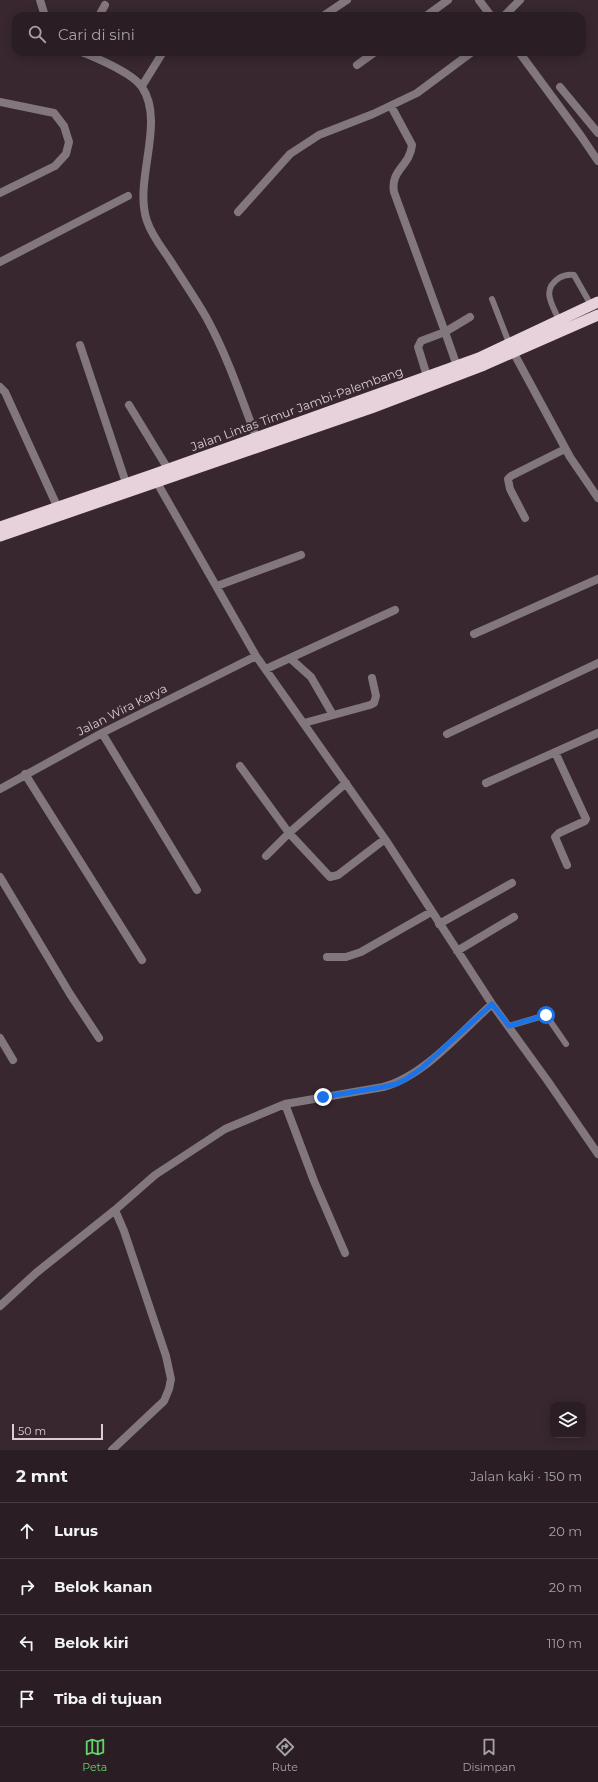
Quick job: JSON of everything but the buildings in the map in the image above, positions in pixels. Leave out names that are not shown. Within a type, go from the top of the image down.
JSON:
[{"type":"highway","name":"Jalan Lintas Timur Jambi-Palembang","points":[[0,536],[154,478],[371,408],[484,365],[559,320],[595,303]]},
{"type":"highway","name":"Jalan Lintas Timur Jambi-Palembang","points":[[0,527],[126,483],[154,478],[168,469],[427,376],[511,348],[598,315]]},
{"type":"street","points":[[40,0],[44,12]]},
{"type":"street","points":[[329,12],[347,0]]},
{"type":"street","points":[[432,12],[448,0]]},
{"type":"street","points":[[479,0],[488,12]]},
{"type":"street","points":[[508,12],[520,0]]},
{"type":"street","points":[[101,12],[105,5]]},
{"type":"street","points":[[91,56],[108,63],[142,86],[150,106],[151,127],[144,190],[147,220],[156,239],[206,317],[234,378],[256,437]]},
{"type":"street","points":[[142,86],[161,56]]},
{"type":"street","points":[[356,65],[369,56]]},
{"type":"street","points":[[238,212],[290,154],[319,135],[392,106],[417,93],[467,56]]},
{"type":"street","points":[[522,56],[598,161]]},
{"type":"street","points":[[560,87],[598,133]]},
{"type":"street","points":[[0,102],[54,113],[64,126],[69,142],[66,154],[55,166],[0,193]]},
{"type":"street","points":[[392,106],[412,145],[408,158],[395,175],[392,183],[394,192],[457,366]]},
{"type":"street","points":[[0,262],[128,196]]},
{"type":"street","points":[[427,376],[420,353],[419,343],[445,332],[470,317]]},
{"type":"street","points":[[80,345],[126,483]]},
{"type":"street","points":[[511,348],[565,449],[598,498]]},
{"type":"street","points":[[0,386],[57,506]]},
{"type":"street","points":[[129,404],[168,469]]},
{"type":"street","points":[[525,518],[510,489],[508,479],[511,476],[565,449]]},
{"type":"street","points":[[154,478],[256,656],[385,838],[431,912],[492,1004],[598,1154]]},
{"type":"street","points":[[216,586],[301,555]]},
{"type":"street","points":[[474,634],[598,579]]},
{"type":"street","points":[[266,669],[291,659],[395,610]]},
{"type":"street","name":"Jalan Wira Karya","points":[[0,789],[102,733],[256,656]]},
{"type":"street","points":[[291,659],[311,677],[333,715]]},
{"type":"street","points":[[447,734],[598,663]]},
{"type":"street","points":[[304,723],[374,703],[376,696],[372,678]]},
{"type":"street","points":[[102,733],[197,890]]},
{"type":"street","points":[[486,783],[598,733]]},
{"type":"street","points":[[555,752],[586,819],[585,821],[558,833],[555,837],[567,865]]},
{"type":"street","points":[[240,766],[289,833],[326,874],[334,877],[385,838]]},
{"type":"street","points":[[26,774],[142,960]]},
{"type":"street","points":[[266,856],[289,833],[346,783]]},
{"type":"street","points":[[0,877],[70,994],[99,1038]]},
{"type":"street","points":[[439,924],[512,883]]},
{"type":"street","points":[[328,957],[346,957],[361,952],[431,912]]},
{"type":"street","points":[[457,951],[514,917]]},
{"type":"street","points":[[0,1306],[36,1273],[115,1210],[155,1175],[200,1144],[225,1129],[285,1104],[364,1091],[396,1084],[422,1068],[492,1004]]},
{"type":"street","points":[[0,1038],[13,1060]]},
{"type":"street","points":[[285,1104],[314,1181],[345,1253]]},
{"type":"street","points":[[112,1450],[164,1401],[170,1389],[171,1379],[166,1356],[115,1210]]},
{"type":"lane","points":[[559,320],[550,298],[549,288],[552,282],[563,275],[574,275],[595,303]]},
{"type":"lane","points":[[492,299],[511,348]]},
{"type":"lane","points":[[509,1026],[546,1015],[566,1044]]},
{"type":"route","points":[[323,1097],[383,1087],[396,1084],[406,1079],[422,1068],[492,1004],[509,1026],[546,1015]]}]
